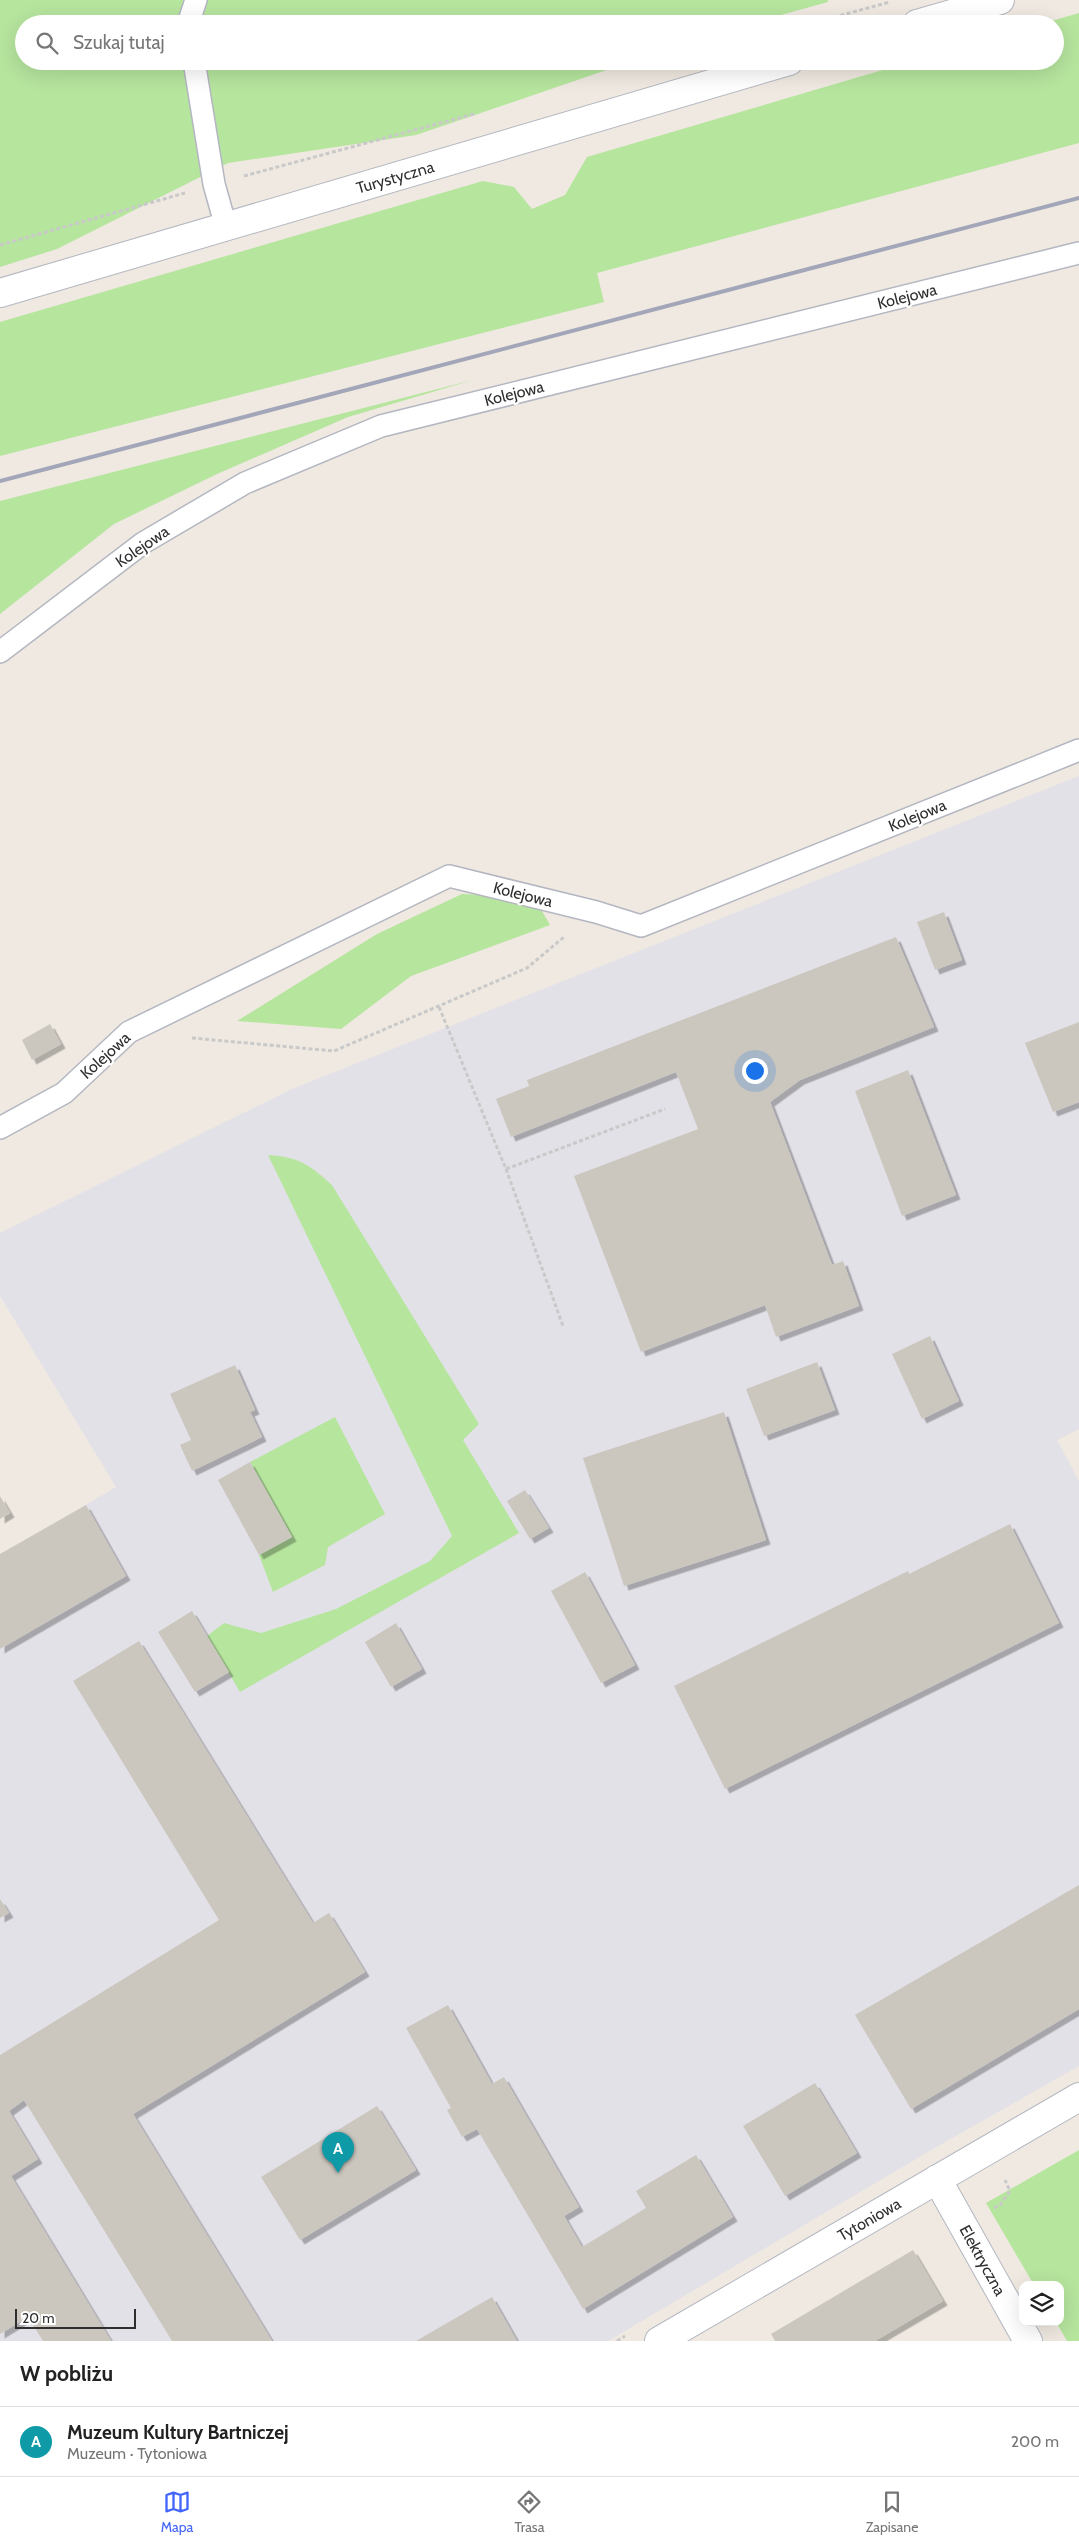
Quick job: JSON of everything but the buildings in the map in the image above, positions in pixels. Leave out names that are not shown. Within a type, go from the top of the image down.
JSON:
[{"type":"street","points":[[948,15],[1000,0]]},
{"type":"street","name":"Turystyczna","points":[[0,293],[759,70]]},
{"type":"street","name":"Tytoniowa","points":[[659,2341],[1079,2096]]},
{"type":"street","name":"Elektryczna","points":[[937,2179],[1028,2341]]},
{"type":"lane","points":[[191,15],[196,0]]},
{"type":"lane","points":[[195,70],[214,184],[226,227]]},
{"type":"lane","name":"Kolejowa","points":[[0,652],[143,543],[245,483],[381,426],[1079,253]]},
{"type":"lane","name":"Kolejowa","points":[[0,1128],[64,1092],[129,1032],[449,876],[596,912],[641,926],[1079,750]]},
{"type":"path","points":[[842,15],[897,0]]},
{"type":"path","points":[[0,245],[214,184],[480,112]]},
{"type":"path","points":[[187,1038],[334,1051],[527,968],[596,912]]},
{"type":"path","points":[[439,1007],[506,1168],[563,1326]]},
{"type":"path","points":[[506,1168],[665,1109]]},
{"type":"shaded area","points":[[1079,776],[1079,1429],[1057,1440],[1079,1481],[1079,2066],[933,2149],[608,2341],[0,2341],[0,1555],[116,1487],[0,1296],[0,1233],[292,1089]]},
{"type":"green space","points":[[0,0],[828,0],[828,2],[781,15],[15,15],[15,70],[607,70],[416,135],[228,163],[57,249],[0,267]]},
{"type":"green space","points":[[1079,13],[1079,143],[597,273],[604,302],[0,456],[0,322],[483,181],[514,187],[532,209],[565,195],[587,157],[882,70],[1064,70],[1064,17]]},
{"type":"green space","points":[[473,380],[348,417],[217,474],[114,524],[0,614],[0,501]]},
{"type":"green space","points":[[462,894],[534,897],[550,925],[411,976],[341,1029],[237,1021],[377,934]]},
{"type":"green space","points":[[268,1155],[288,1158],[303,1163],[332,1185],[479,1424],[463,1440],[519,1533],[240,1692],[207,1636],[224,1623],[261,1633],[336,1609],[430,1561],[452,1536]]},
{"type":"green space","points":[[335,1417],[385,1514],[328,1547],[325,1565],[273,1592],[259,1555],[292,1537],[250,1462]]},
{"type":"green space","points":[[1079,2150],[1079,2341],[1067,2341],[1058,2326],[1064,2326],[1064,2281],[1032,2281],[986,2203]]},
{"type":"railway","points":[[0,481],[1079,198]]},
{"type":"place","name":"Muzeum Kultury Bartniczej","points":[[338,2173]]}]
